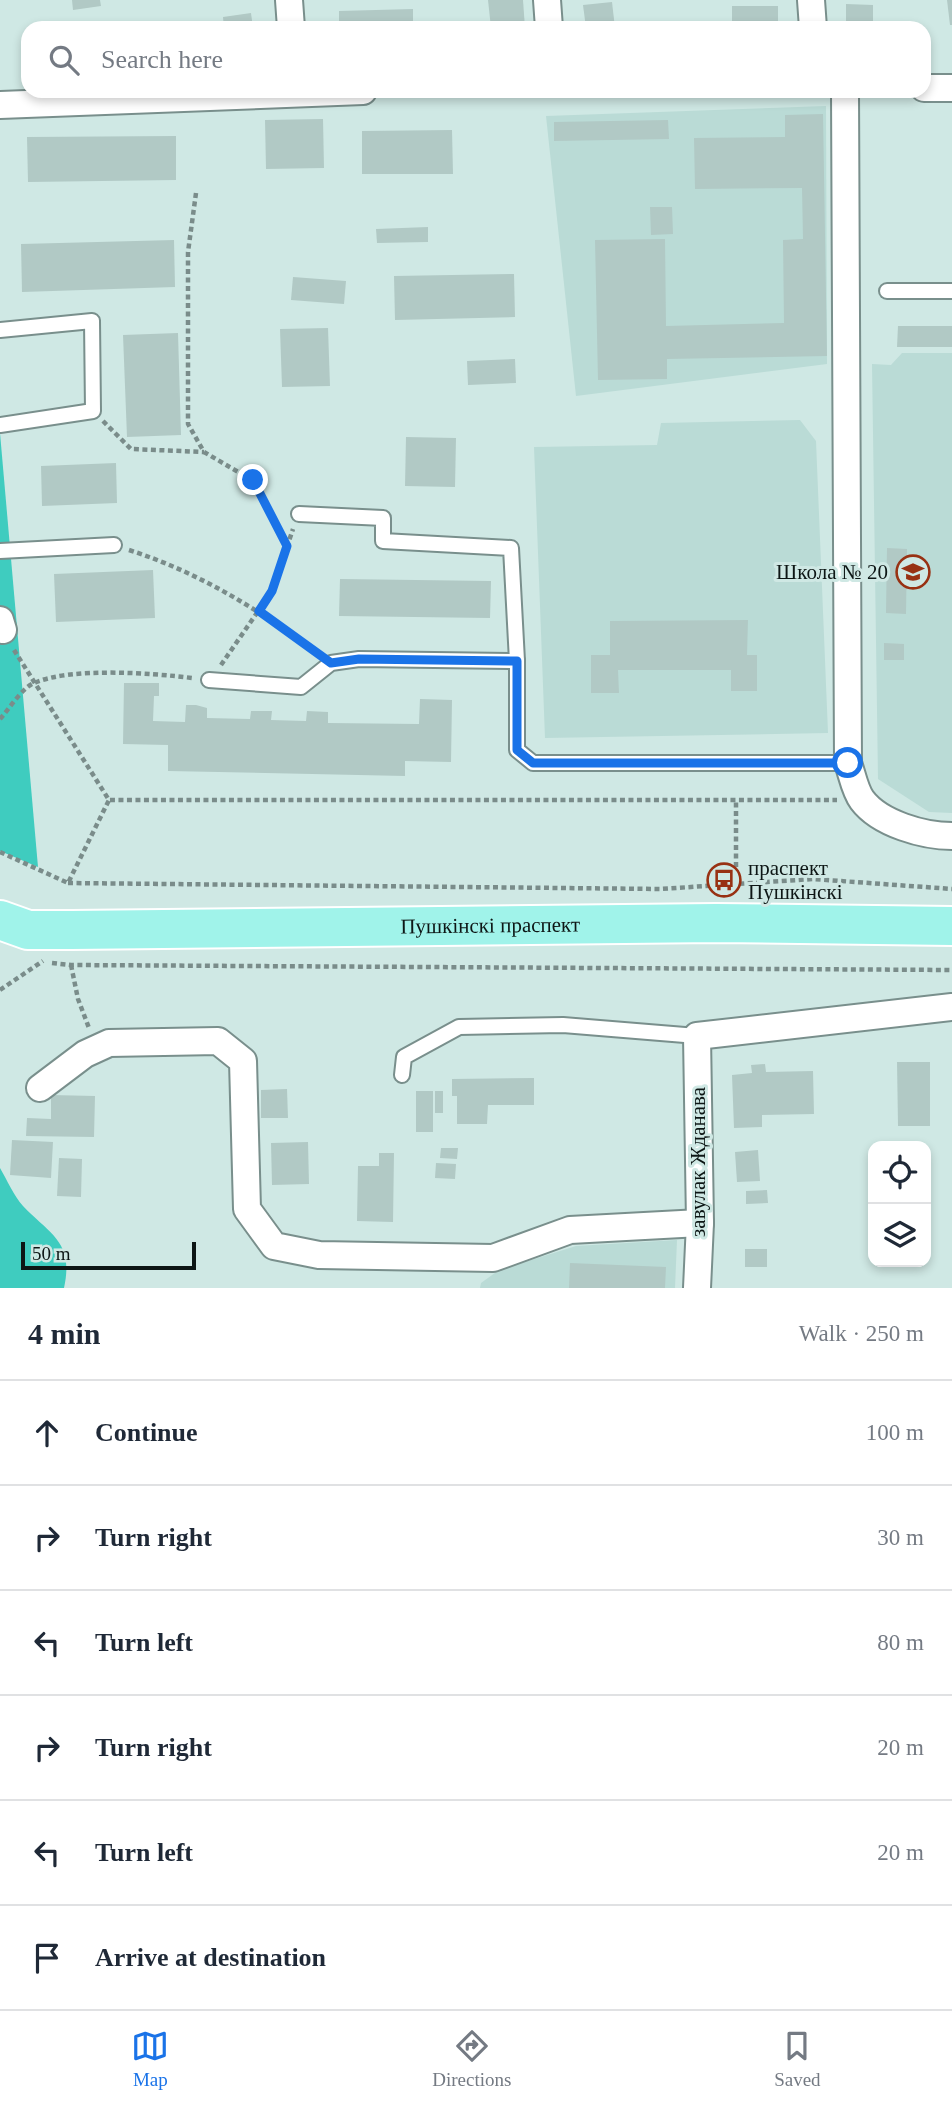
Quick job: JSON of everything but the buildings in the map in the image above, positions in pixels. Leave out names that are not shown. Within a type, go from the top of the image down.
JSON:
[{"type":"main road","name":"Пушкінскі праспект","points":[[9,931],[716,923],[952,926]]},
{"type":"street","points":[[289,0],[290,21]]},
{"type":"street","points":[[547,0],[549,21]]},
{"type":"street","points":[[811,0],[812,21]]},
{"type":"street","points":[[931,88],[952,88]]},
{"type":"street","points":[[0,105],[173,98]]},
{"type":"street","points":[[845,98],[848,763],[862,800],[890,821],[928,836],[952,836]]},
{"type":"street","points":[[697,1036],[952,1007]]},
{"type":"street","name":"завулак Жданава","points":[[696,1288],[700,1223],[697,1036]]},
{"type":"street","points":[[40,1088],[96,1048],[126,1041],[218,1041],[243,1061],[247,1209],[274,1246],[319,1255],[493,1258],[570,1230],[700,1223]]},
{"type":"lane","points":[[887,291],[952,291]]},
{"type":"lane","points":[[0,330],[92,321],[93,411],[0,425]]},
{"type":"lane","points":[[299,514],[383,518],[383,541],[510,548],[517,661],[517,750],[533,763],[848,763]]},
{"type":"lane","points":[[0,551],[114,545]]},
{"type":"lane","points":[[209,680],[301,687],[331,663],[359,659],[517,661]]},
{"type":"lane","points":[[402,1074],[404,1057],[459,1027],[563,1025],[697,1036]]},
{"type":"path","points":[[195,193],[188,252],[188,424],[204,452]]},
{"type":"path","points":[[93,411],[131,449],[204,452],[253,480],[287,546]]},
{"type":"path","points":[[0,719],[32,683],[75,675],[140,673],[209,680],[272,591],[299,514]]},
{"type":"path","points":[[114,545],[178,566],[259,611],[331,663]]},
{"type":"path","points":[[1,625],[32,683],[109,800]]},
{"type":"path","points":[[109,800],[862,800]]},
{"type":"path","points":[[68,883],[109,800]]},
{"type":"path","points":[[736,800],[736,884]]},
{"type":"path","points":[[0,852],[68,883],[660,889],[813,879],[952,889]]},
{"type":"path","points":[[0,990],[43,961],[71,965],[952,970]]},
{"type":"path","points":[[71,965],[78,999],[96,1048]]},
{"type":"shaded area","points":[[826,106],[827,364],[576,396],[546,116]]},
{"type":"shaded area","name":"Школа № 20","points":[[902,353],[952,353],[952,813],[929,812],[878,779],[872,364],[891,365]]},
{"type":"shaded area","points":[[800,420],[816,441],[828,733],[545,738],[534,447],[657,445],[661,423]]},
{"type":"shaded area","points":[[0,433],[38,867],[0,851]]},
{"type":"shaded area","points":[[0,1168],[23,1206],[51,1233],[63,1249],[66,1260],[64,1288],[0,1288]]},
{"type":"shaded area","points":[[677,1240],[675,1288],[480,1288],[481,1283],[499,1270],[576,1246]]},
{"type":"place","name":"Школа № 20","points":[[913,572]]},
{"type":"place","name":"праспект Пушкінскі","points":[[724,880]]},
{"type":"route","points":[[253,480],[287,546],[272,591],[259,611],[331,663],[359,659],[517,661],[517,750],[533,763],[848,763]]}]
